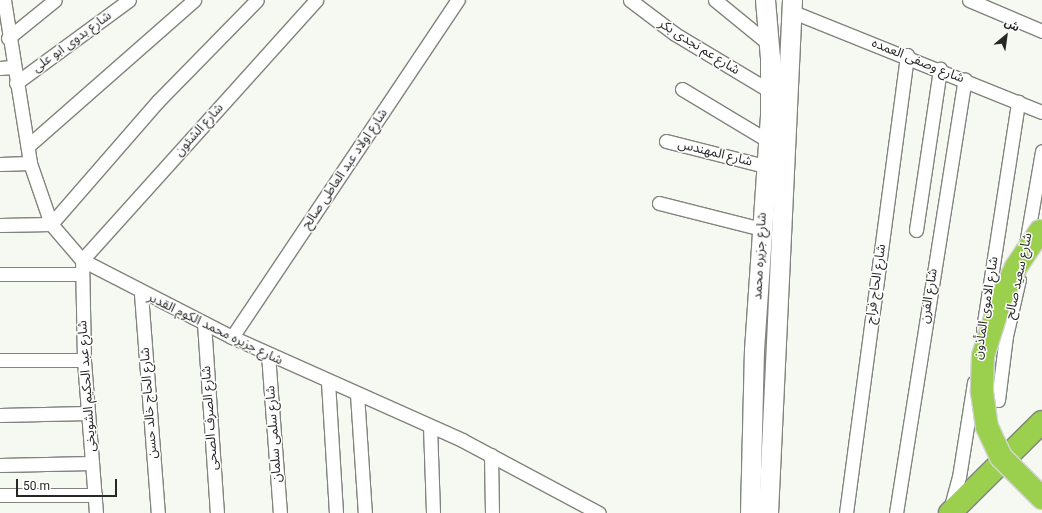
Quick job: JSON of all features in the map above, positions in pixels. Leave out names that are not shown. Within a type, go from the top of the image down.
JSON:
[{"type":"highway","points":[[1042,229],[1016,267],[1000,302],[983,356],[982,392],[987,427],[1002,457],[1042,498]]},
{"type":"highway","points":[[949,513],[1042,422]]},
{"type":"main road","name":"شارع جزيره محمد","points":[[750,513],[766,140],[770,91],[769,44],[765,0]]},
{"type":"main road","name":"شارع جزيره محمد","points":[[768,513],[792,6]]},
{"type":"street","name":"شارع جزيره محمد الكوم القدير","points":[[4,0],[8,38],[6,68],[16,83],[29,145],[30,163],[51,224],[82,260],[141,294],[328,382],[430,426],[491,455],[599,513]]},
{"type":"street","points":[[8,38],[55,0]]},
{"type":"street","name":"شارع بدوى ابو على","points":[[16,83],[129,0]]},
{"type":"street","points":[[29,145],[194,0]]},
{"type":"street","points":[[0,225],[51,224],[158,101],[257,0]]},
{"type":"street","name":"شارع الشئون","points":[[82,260],[316,0]]},
{"type":"street","name":"شارع اولاد عبد العاطى صالح","points":[[232,337],[458,0]]},
{"type":"street","name":"شارع عم نجدى بكر","points":[[630,0],[675,34],[770,91]]},
{"type":"street","points":[[715,0],[769,44]]},
{"type":"street","points":[[969,0],[1042,31]]},
{"type":"street","name":"شارع وصفى العمده","points":[[792,6],[1042,112]]},
{"type":"street","name":"شارع الحاج فراج","points":[[846,513],[907,55]]},
{"type":"street","points":[[916,230],[940,69]]},
{"type":"street","name":"شارع الفرن","points":[[896,513],[965,80]]},
{"type":"street","points":[[682,89],[766,140]]},
{"type":"street","name":"شارع الاموى المأذون","points":[[949,513],[959,477],[1018,102]]},
{"type":"street","name":"شارع المهندس","points":[[666,141],[765,166]]},
{"type":"street","name":"شارع سعيد صالح","points":[[998,400],[1006,336],[1036,198],[1042,151]]},
{"type":"street","points":[[0,164],[30,163]]},
{"type":"street","points":[[658,203],[762,229]]},
{"type":"street","name":"شارع عبد الحكيم الشويخى","points":[[82,260],[80,274],[84,360],[96,513]]},
{"type":"street","points":[[0,274],[80,274]]},
{"type":"street","name":"شارع الحاج خالد حسن","points":[[141,294],[158,513]]},
{"type":"street","name":"شارع الصرف الصحى","points":[[204,324],[217,513]]},
{"type":"street","name":"شارع سلمى سلمان","points":[[268,354],[280,513]]},
{"type":"street","points":[[0,360],[84,360]]},
{"type":"street","points":[[328,382],[336,513]]},
{"type":"street","points":[[357,394],[365,513]]},
{"type":"street","points":[[0,415],[88,413]]},
{"type":"street","points":[[430,426],[433,513]]},
{"type":"street","points":[[491,455],[492,513]]},
{"type":"street","points":[[0,465],[92,463]]},
{"type":"street","points":[[0,495],[95,495]]}]
